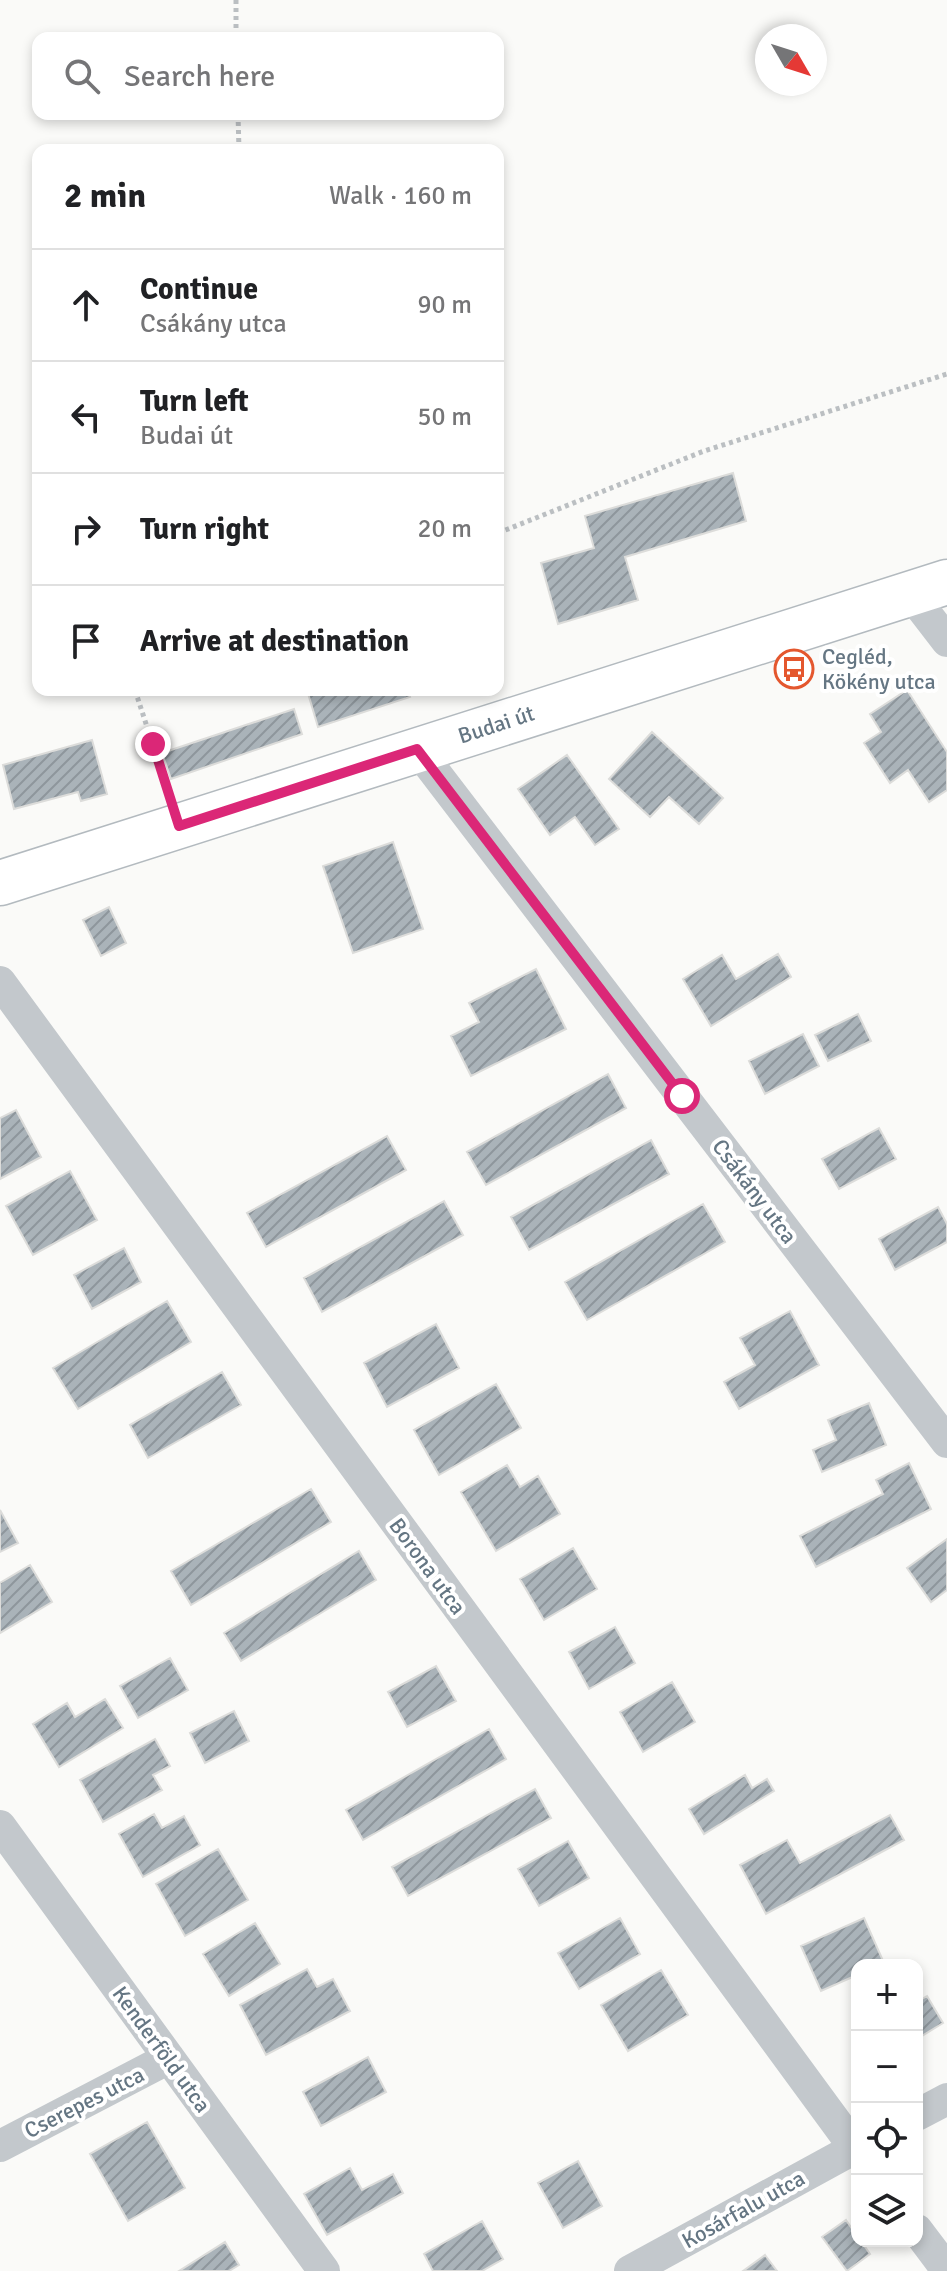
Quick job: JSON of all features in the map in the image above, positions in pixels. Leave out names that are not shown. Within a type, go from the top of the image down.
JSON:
[{"type":"street","points":[[928,587],[947,641]]},
{"type":"street","name":"Budai út","points":[[0,883],[928,587]]},
{"type":"street","name":"Csákány utca","points":[[417,749],[947,1442]]},
{"type":"street","name":"Borona utca","points":[[0,982],[851,2142]]},
{"type":"street","name":"Kenderföld utca","points":[[0,1826],[324,2271]]},
{"type":"street","name":"Cserepes utca","points":[[0,2146],[169,2058]]},
{"type":"street","points":[[923,2112],[947,2099]]},
{"type":"street","name":"Kosárfalu utca","points":[[630,2271],[851,2152]]},
{"type":"street","points":[[923,2238],[947,2270]]},
{"type":"path","points":[[236,0],[236,32]]},
{"type":"path","points":[[238,120],[239,144]]},
{"type":"path","points":[[504,531],[704,451],[947,374]]},
{"type":"path","points":[[137,696],[179,826]]},
{"type":"building","points":[[733,473],[746,521],[625,557],[638,600],[558,624],[541,563],[594,548],[585,516]]},
{"type":"building","points":[[907,690],[947,752],[947,790],[929,802],[908,770],[890,783],[864,743],[881,732],[870,714]]},
{"type":"building","points":[[309,696],[410,697],[318,727]]},
{"type":"building","points":[[294,709],[302,734],[171,779],[162,753]]},
{"type":"building","points":[[652,732],[723,798],[699,824],[669,797],[650,817],[609,779]]},
{"type":"building","points":[[92,740],[107,794],[81,801],[78,792],[14,809],[3,765]]},
{"type":"building","points":[[567,755],[619,829],[595,845],[575,817],[550,835],[518,789]]},
{"type":"building","points":[[393,842],[423,929],[353,953],[323,866]]},
{"type":"building","points":[[109,907],[126,943],[101,956],[83,920]]},
{"type":"building","points":[[778,954],[791,977],[711,1026],[683,979],[722,955],[736,979]]},
{"type":"building","points":[[536,969],[566,1029],[471,1076],[451,1036],[479,1022],[469,1003]]},
{"type":"building","points":[[858,1014],[871,1041],[828,1061],[815,1035]]},
{"type":"building","points":[[803,1034],[819,1066],[765,1094],[749,1061]]},
{"type":"building","points":[[608,1074],[626,1108],[486,1185],[467,1152]]},
{"type":"building","points":[[16,1110],[41,1157],[0,1179],[0,1118]]},
{"type":"building","points":[[879,1128],[896,1159],[839,1189],[822,1159]]},
{"type":"building","points":[[387,1136],[406,1170],[266,1247],[247,1213]]},
{"type":"building","points":[[651,1140],[669,1174],[529,1250],[511,1217]]},
{"type":"building","points":[[70,1171],[97,1220],[33,1255],[6,1206]]},
{"type":"building","points":[[444,1201],[463,1235],[322,1312],[304,1278]]},
{"type":"building","points":[[703,1204],[725,1242],[587,1320],[565,1282]]},
{"type":"building","points":[[938,1207],[947,1224],[947,1242],[895,1270],[879,1239]]},
{"type":"building","points":[[124,1248],[141,1282],[92,1309],[74,1275]]},
{"type":"building","points":[[167,1301],[191,1342],[78,1409],[53,1368]]},
{"type":"building","points":[[790,1311],[819,1365],[739,1409],[724,1382],[755,1365],[740,1338]]},
{"type":"building","points":[[436,1324],[459,1368],[387,1407],[364,1363]]},
{"type":"building","points":[[222,1372],[241,1405],[148,1458],[130,1425]]},
{"type":"building","points":[[496,1384],[521,1428],[439,1475],[414,1430]]},
{"type":"building","points":[[869,1403],[886,1445],[822,1472],[813,1450],[836,1440],[828,1420]]},
{"type":"building","points":[[909,1463],[931,1509],[816,1567],[800,1536],[883,1494],[876,1480]]},
{"type":"building","points":[[507,1465],[520,1487],[538,1476],[560,1514],[496,1551],[461,1492]]},
{"type":"building","points":[[311,1489],[331,1522],[191,1605],[171,1571]]},
{"type":"building","points":[[0,1510],[18,1543],[0,1552]]},
{"type":"building","points":[[947,1539],[947,1590],[931,1602],[907,1568]]},
{"type":"building","points":[[573,1548],[597,1589],[544,1620],[520,1579]]},
{"type":"building","points":[[359,1551],[376,1580],[241,1661],[224,1633]]},
{"type":"building","points":[[30,1565],[52,1602],[0,1633],[0,1583]]},
{"type":"building","points":[[615,1627],[635,1663],[589,1689],[569,1652]]},
{"type":"building","points":[[170,1658],[188,1690],[138,1718],[120,1686]]},
{"type":"building","points":[[436,1666],[456,1701],[407,1727],[388,1692]]},
{"type":"building","points":[[672,1682],[695,1722],[643,1752],[620,1712]]},
{"type":"building","points":[[105,1699],[123,1728],[59,1767],[33,1724],[67,1703],[75,1717]]},
{"type":"building","points":[[234,1711],[249,1741],[205,1763],[190,1733]]},
{"type":"building","points":[[489,1729],[506,1759],[363,1840],[346,1810]]},
{"type":"building","points":[[155,1739],[170,1766],[153,1775],[162,1790],[103,1822],[80,1780]]},
{"type":"building","points":[[745,1775],[752,1788],[767,1779],[774,1791],[704,1834],[689,1809]]},
{"type":"building","points":[[535,1789],[551,1818],[408,1896],[392,1867]]},
{"type":"building","points":[[154,1814],[162,1828],[184,1816],[200,1845],[143,1877],[119,1834]]},
{"type":"building","points":[[890,1815],[904,1840],[766,1914],[740,1865],[787,1840],[800,1863]]},
{"type":"building","points":[[568,1841],[589,1878],[539,1906],[518,1869]]},
{"type":"building","points":[[218,1849],[248,1900],[185,1936],[156,1884]]},
{"type":"building","points":[[620,1918],[640,1954],[579,1989],[558,1953]]},
{"type":"building","points":[[864,1918],[882,1959],[851,1959],[851,1978],[821,1991],[801,1946]]},
{"type":"building","points":[[255,1923],[280,1964],[229,1996],[203,1954]]},
{"type":"building","points":[[307,1969],[317,1987],[333,1979],[350,2011],[266,2055],[240,2005]]},
{"type":"building","points":[[661,1970],[688,2015],[628,2051],[601,2005]]},
{"type":"building","points":[[927,1996],[943,2023],[923,2035],[923,2031],[923,1998]]},
{"type":"building","points":[[368,2057],[386,2092],[321,2126],[303,2092]]},
{"type":"building","points":[[147,2122],[185,2188],[128,2221],[90,2154]]},
{"type":"building","points":[[578,2161],[602,2206],[563,2228],[538,2183]]},
{"type":"building","points":[[350,2168],[362,2190],[393,2174],[403,2193],[327,2235],[304,2194]]},
{"type":"building","points":[[846,2220],[851,2227],[851,2247],[865,2247],[870,2254],[847,2271],[822,2237]]},
{"type":"building","points":[[482,2221],[503,2259],[482,2271],[433,2271],[424,2254]]},
{"type":"building","points":[[225,2242],[239,2265],[229,2271],[179,2271]]},
{"type":"building","points":[[765,2255],[777,2271],[743,2271]]},
{"type":"place","name":"Cegléd, Kökény utca","points":[[794,669]]},
{"type":"route","points":[[153,744],[179,826],[417,749],[682,1096]]}]
